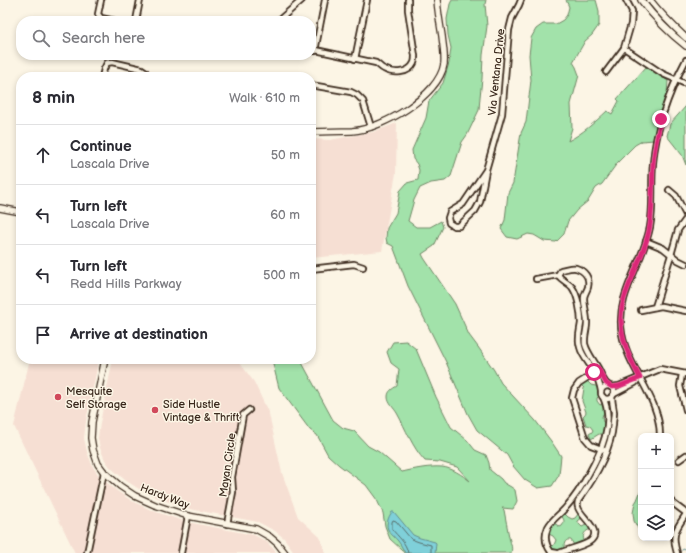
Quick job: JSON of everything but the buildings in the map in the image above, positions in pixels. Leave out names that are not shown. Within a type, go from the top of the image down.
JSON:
[{"type":"main road","points":[[316,132],[352,132],[371,127],[396,116],[417,102],[431,89],[439,79],[444,65],[444,51],[437,0]]},
{"type":"main road","points":[[641,0],[672,35],[686,46]]},
{"type":"main road","points":[[650,0],[670,24],[686,38]]},
{"type":"main road","points":[[0,208],[16,211]]},
{"type":"main road","name":"Hardy Way","points":[[104,364],[90,438],[92,450],[98,464],[104,472],[120,486],[135,496],[155,505],[188,516],[256,529],[270,537],[285,553]]},
{"type":"street","points":[[100,16],[98,14],[101,0]]},
{"type":"street","points":[[137,16],[140,0]]},
{"type":"street","points":[[284,16],[302,0]]},
{"type":"street","points":[[316,38],[325,0]]},
{"type":"street","points":[[355,59],[367,0]]},
{"type":"street","points":[[316,51],[376,63],[384,69],[393,72],[401,72],[409,69],[414,64],[415,56],[408,10],[408,0]]},
{"type":"street","name":"Via Ventana Drive","points":[[486,170],[463,204],[450,212],[448,218],[449,223],[454,226],[459,226],[475,211],[480,202],[486,170],[502,114],[509,30],[512,18],[521,0]]},
{"type":"street","points":[[606,72],[624,48],[631,24],[632,12],[626,0]]},
{"type":"street","points":[[624,48],[663,74],[686,84]]},
{"type":"street","points":[[660,433],[652,399],[626,348],[622,334],[621,311],[623,300],[650,227],[653,203],[653,164],[661,119],[675,80],[686,60]]},
{"type":"street","points":[[103,72],[107,63],[112,62],[142,69],[146,72]]},
{"type":"street","points":[[316,85],[351,92],[357,95],[363,101],[371,127]]},
{"type":"street","points":[[669,190],[676,196],[686,214]]},
{"type":"street","points":[[655,307],[678,230],[686,219]]},
{"type":"street","points":[[646,241],[663,248],[678,260],[686,264]]},
{"type":"street","points":[[316,268],[354,264],[363,268]]},
{"type":"street","points":[[558,276],[561,270],[576,268],[586,274],[588,279],[588,288],[584,296],[587,314],[587,324],[584,337],[585,345],[597,371],[602,395],[606,403],[608,413],[603,450],[594,476],[578,500],[578,509]]},
{"type":"street","points":[[536,279],[558,276],[567,282],[572,288],[576,295],[581,317],[579,346],[582,353],[606,383],[614,390],[612,401],[614,413],[611,438],[568,506],[549,525],[545,535],[547,546],[552,552],[558,553],[588,542],[593,538],[594,530],[578,509],[573,506],[568,506]]},
{"type":"street","points":[[640,310],[661,306],[686,312]]},
{"type":"street","points":[[601,391],[605,386],[619,386],[660,369],[684,374],[680,386],[686,410]]},
{"type":"street","points":[[597,371],[579,382],[574,390],[572,398],[585,438],[591,445],[603,450]]},
{"type":"street","points":[[603,397],[607,398],[613,395],[635,383],[640,378]]},
{"type":"street","name":"Mayan Circle","points":[[227,524],[233,492],[232,477],[244,415],[249,410]]},
{"type":"street","points":[[679,460],[686,455]]},
{"type":"street","points":[[87,553],[104,472]]},
{"type":"street","points":[[674,504],[686,513],[674,534],[677,553]]},
{"type":"street","points":[[181,553],[188,516]]},
{"type":"shaded area","points":[[397,123],[396,173],[382,251],[316,258],[316,139],[330,140],[373,132]]},
{"type":"shaded area","points":[[29,364],[98,364],[84,438],[87,452],[93,467],[100,477],[132,501],[153,511],[187,522],[254,535],[267,542],[277,553],[75,553],[14,426]]},
{"type":"shaded area","points":[[112,364],[241,364],[254,382],[269,414],[282,473],[298,517],[320,537],[326,553],[294,553],[284,538],[275,531],[258,522],[190,509],[158,498],[139,489],[125,480],[110,467],[105,460],[98,438]]},
{"type":"green space","points":[[452,0],[486,0],[487,26],[483,55],[479,110],[462,142],[451,176],[445,181],[431,183],[420,188],[414,200],[408,221],[416,227],[430,227],[441,221],[443,227],[434,246],[422,254],[455,304],[469,335],[494,370],[501,383],[535,420],[561,456],[559,475],[552,486],[538,488],[525,480],[513,466],[507,455],[477,430],[468,414],[446,362],[408,286],[393,246],[387,243],[387,228],[396,213],[400,191],[407,183],[418,180],[419,170],[413,159],[412,150],[426,118],[429,101],[443,83],[449,63],[451,48],[447,19]]},
{"type":"green space","points":[[566,0],[596,0],[599,11],[599,25],[592,35],[585,41],[573,62],[579,75],[571,104],[572,128],[568,141],[583,131],[607,111],[612,114],[619,101],[617,99],[647,66],[668,81],[667,93],[660,113],[654,140],[642,141],[635,145],[618,162],[602,184],[596,188],[588,201],[577,210],[568,221],[564,234],[556,242],[544,241],[534,235],[528,234],[517,239],[507,237],[501,229],[505,220],[508,193],[513,183],[521,133],[526,122],[531,80],[529,55],[531,38],[536,29],[543,24],[556,24],[563,20],[567,15],[569,7]]},
{"type":"green space","points":[[686,106],[686,165],[682,155],[667,136],[670,124]]},
{"type":"green space","points":[[406,341],[416,349],[436,397],[451,427],[467,440],[475,450],[486,455],[490,470],[504,483],[515,490],[517,501],[513,509],[502,508],[504,510],[512,549],[511,553],[404,553],[390,539],[385,526],[383,513],[377,500],[366,485],[328,455],[317,435],[310,430],[279,388],[273,364],[303,364],[333,420],[343,428],[354,431],[368,446],[379,452],[402,472],[427,467],[442,467],[453,470],[470,481],[457,467],[440,462],[425,461],[420,456],[397,413],[391,405],[388,397],[392,389],[397,386],[399,369],[391,363],[387,352],[393,342]]},
{"type":"green space","points":[[587,381],[591,385],[600,387],[597,401],[600,405],[604,402],[607,413],[603,414],[602,417],[603,422],[606,423],[605,434],[599,434],[591,439],[589,434],[593,430],[590,426],[586,425],[583,416],[586,412],[582,401],[584,388],[581,385]]},
{"type":"green space","points":[[638,498],[638,528],[634,521],[633,513]]},
{"type":"green space","points":[[579,513],[583,517],[578,521],[578,523],[582,527],[588,524],[591,529],[584,533],[584,541],[574,545],[571,540],[567,540],[564,548],[558,550],[554,549],[551,546],[554,545],[556,540],[549,534],[554,523],[560,527],[562,526],[564,520],[562,517],[565,514],[572,519]]},
{"type":"water","points":[[392,512],[394,512],[413,535],[435,542],[435,553],[405,553],[399,542],[391,534],[387,527],[389,516]]},
{"type":"waterway","points":[[682,550],[686,548]]},
{"type":"place","name":"Mesquite Self Storage","points":[[58,397]]},
{"type":"place","name":"Side Hustle Vintage & Thrift","points":[[155,410]]},
{"type":"route","points":[[594,372],[599,370],[606,383],[612,387],[640,378],[626,348],[622,334],[621,311],[623,300],[642,253],[650,227],[653,203],[653,164],[661,119]]}]
